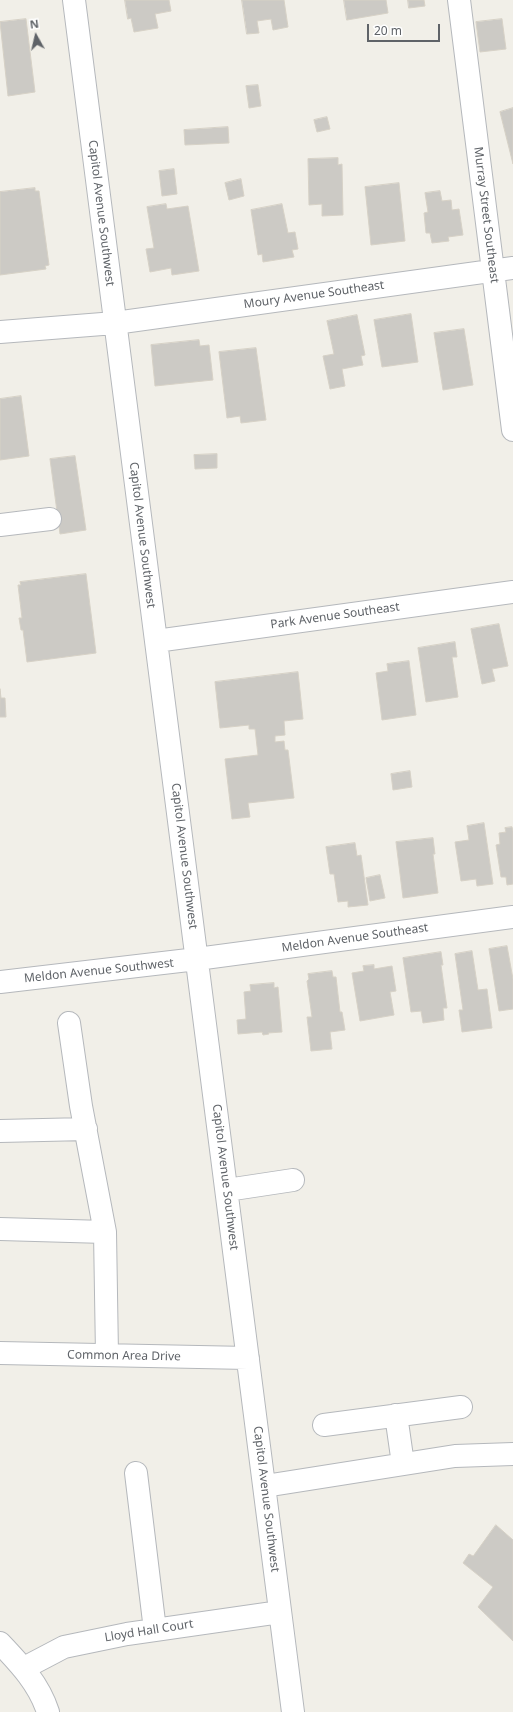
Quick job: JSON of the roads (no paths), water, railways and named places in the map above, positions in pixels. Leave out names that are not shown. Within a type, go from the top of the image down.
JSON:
[{"type":"street","name":"Capitol Avenue Southwest","points":[[74,0],[293,1712]]},
{"type":"street","name":"Murray Street Southeast","points":[[459,0],[503,269],[513,430]]},
{"type":"street","name":"Moury Avenue Southeast","points":[[0,332],[115,322],[503,269]]},
{"type":"street","points":[[0,525],[50,519]]},
{"type":"street","name":"Park Avenue Southeast","points":[[156,641],[513,592]]},
{"type":"street","name":"Meldon Avenue Southeast","points":[[197,959],[513,917]]},
{"type":"street","name":"Meldon Avenue Southwest","points":[[0,982],[197,959]]},
{"type":"street","points":[[69,1023],[86,1129],[105,1232],[106,1355]]},
{"type":"street","points":[[0,1130],[86,1129]]},
{"type":"street","points":[[227,1190],[293,1180]]},
{"type":"street","points":[[0,1229],[105,1232]]},
{"type":"street","name":"Common Area Drive","points":[[0,1353],[248,1358]]},
{"type":"street","points":[[324,1425],[461,1407]]},
{"type":"street","points":[[396,1416],[403,1464]]},
{"type":"street","points":[[264,1486],[455,1456],[513,1454]]},
{"type":"street","points":[[136,1473],[155,1630]]},
{"type":"street","name":"Lloyd Hall Court","points":[[24,1668],[64,1647],[127,1634],[280,1612]]},
{"type":"street","points":[[0,1643],[24,1668],[38,1688],[48,1712]]}]
